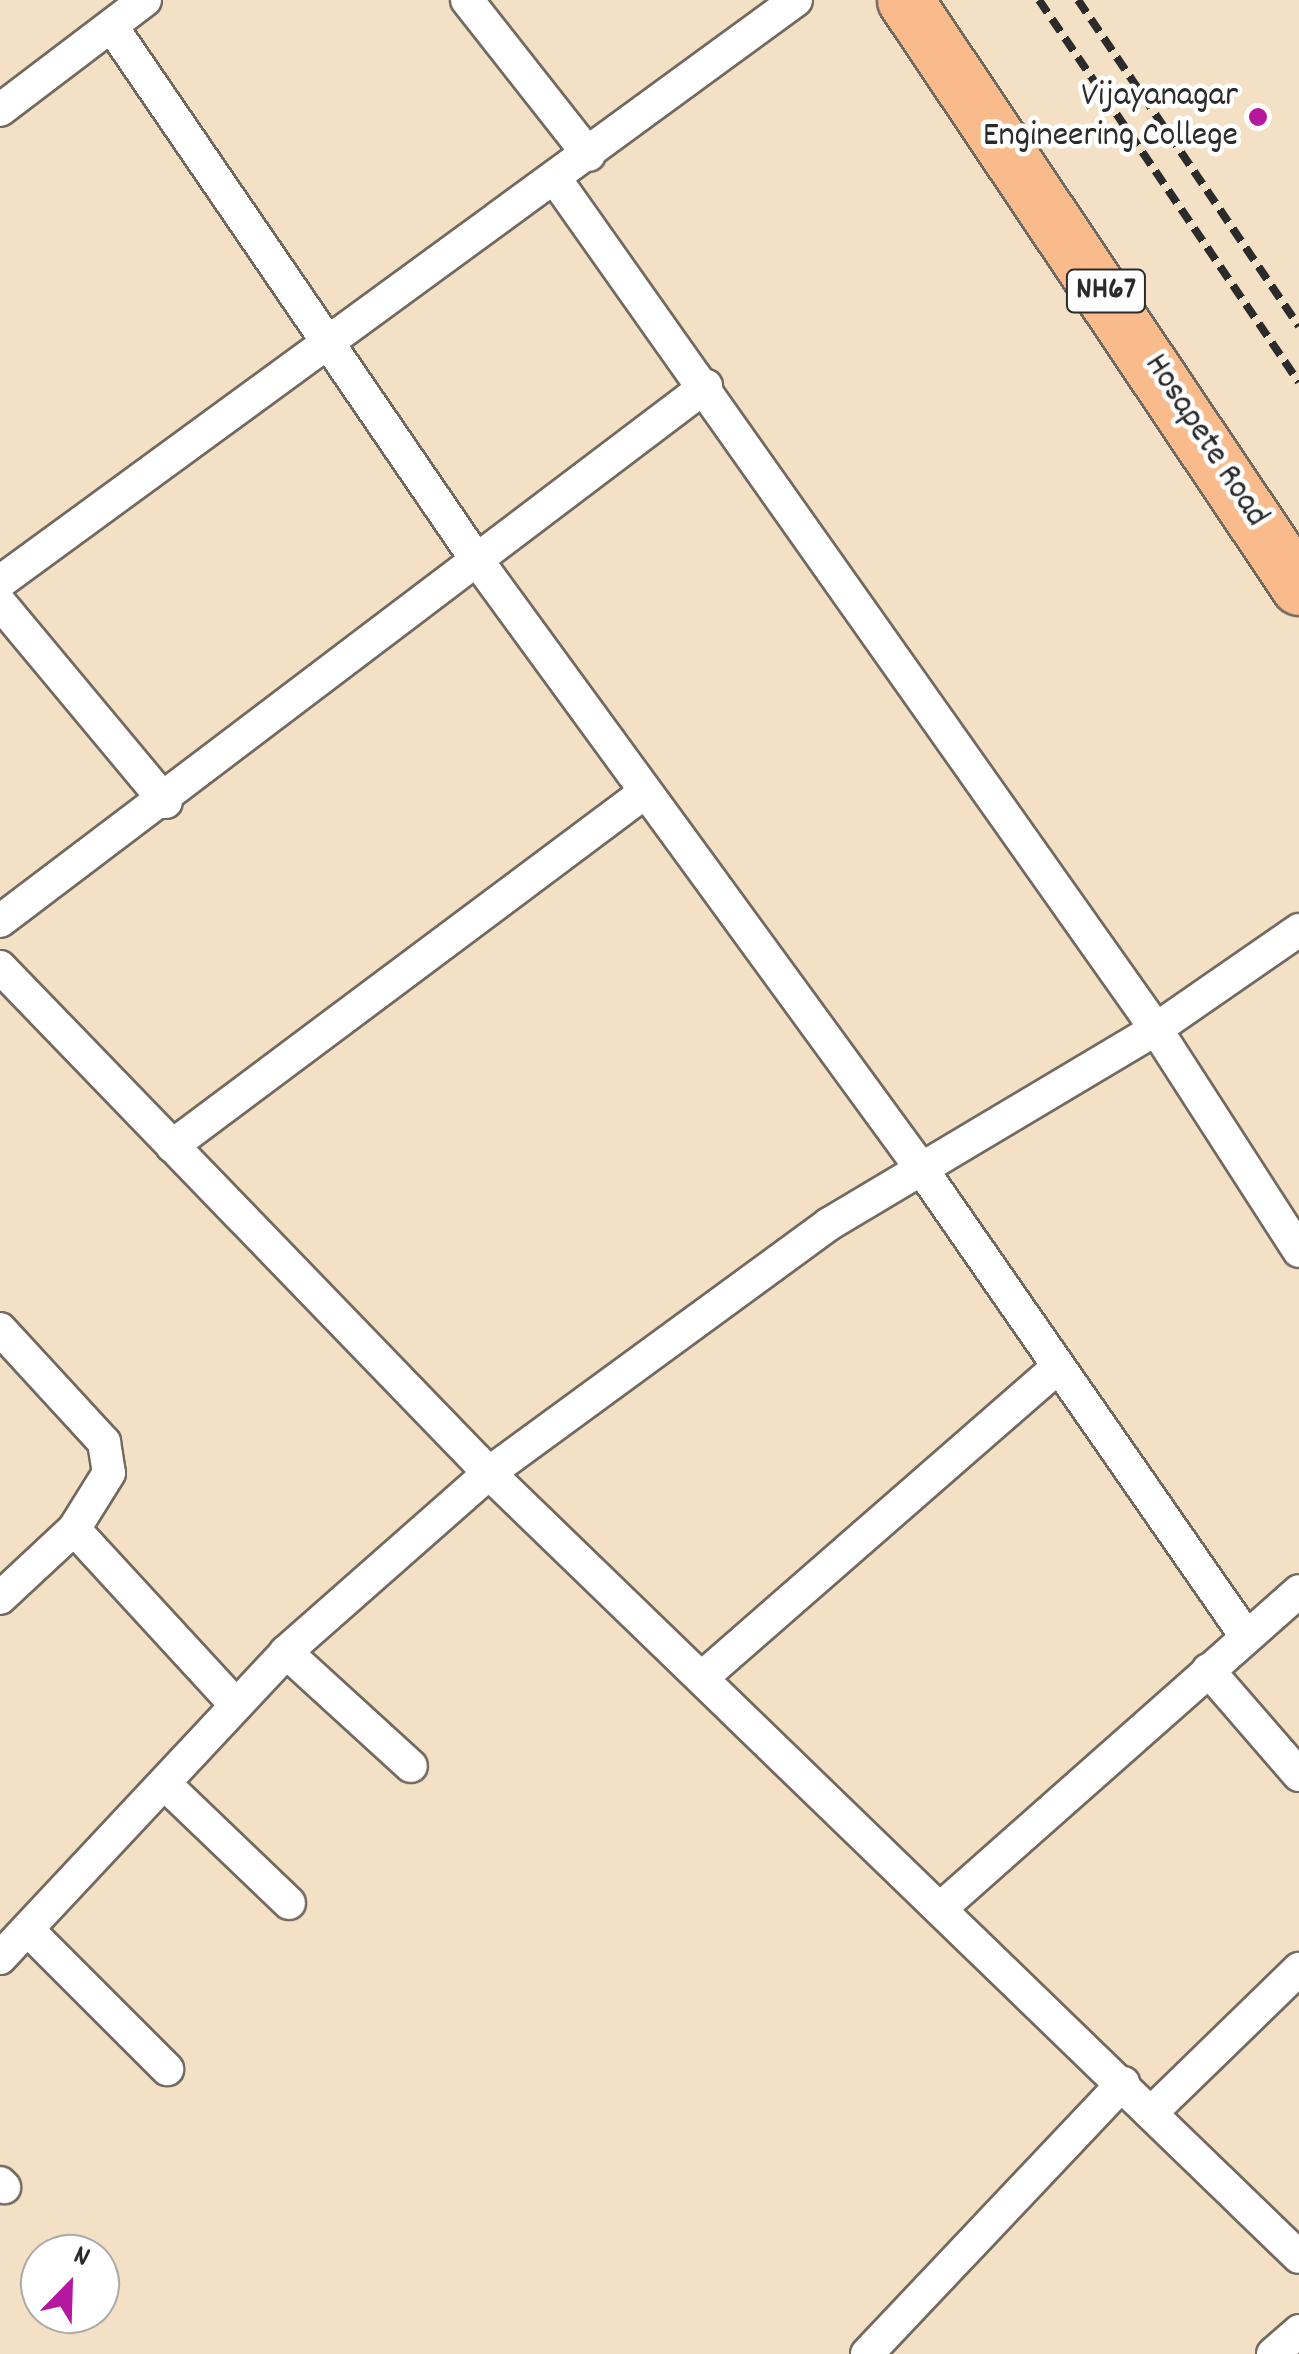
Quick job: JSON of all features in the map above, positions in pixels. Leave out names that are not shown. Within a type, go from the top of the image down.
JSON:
[{"type":"highway","name":"Hosapete Road","points":[[906,0],[1299,587]]},
{"type":"street","points":[[0,110],[145,0]]},
{"type":"street","points":[[468,0],[589,156]]},
{"type":"street","points":[[0,582],[331,348],[796,0]]},
{"type":"street","points":[[112,27],[474,556],[923,1171],[1056,1369],[1246,1636]]},
{"type":"street","points":[[556,180],[706,386],[1156,1029],[1299,1251]]},
{"type":"street","points":[[0,920],[166,802],[474,556],[706,386]]},
{"type":"street","points":[[0,603],[166,802]]},
{"type":"street","points":[[172,1146],[644,792]]},
{"type":"street","points":[[0,1958],[168,1786],[234,1704],[286,1652],[489,1473],[829,1224],[1156,1029],[1299,930]]},
{"type":"street","points":[[0,967],[489,1473],[705,1675],[1299,2257]]},
{"type":"street","points":[[0,1329],[104,1442],[109,1473],[74,1529],[0,1598]]},
{"type":"street","points":[[705,1675],[1056,1369]]},
{"type":"street","points":[[74,1529],[234,1704]]},
{"type":"street","points":[[942,1908],[1299,1591]]},
{"type":"street","points":[[286,1652],[410,1766]]},
{"type":"street","points":[[1208,1670],[1299,1774]]},
{"type":"street","points":[[168,1786],[288,1903]]},
{"type":"street","points":[[28,1930],[167,2070]]},
{"type":"street","points":[[1153,2112],[1299,1970]]},
{"type":"street","points":[[866,2354],[1123,2083]]},
{"type":"street","points":[[1273,2354],[1299,2331]]},
{"type":"railway","points":[[1039,0],[1299,382]]},
{"type":"railway","points":[[1078,0],[1299,326]]},
{"type":"place","name":"Vijayanagar Engineering College","points":[[1258,117]]}]
